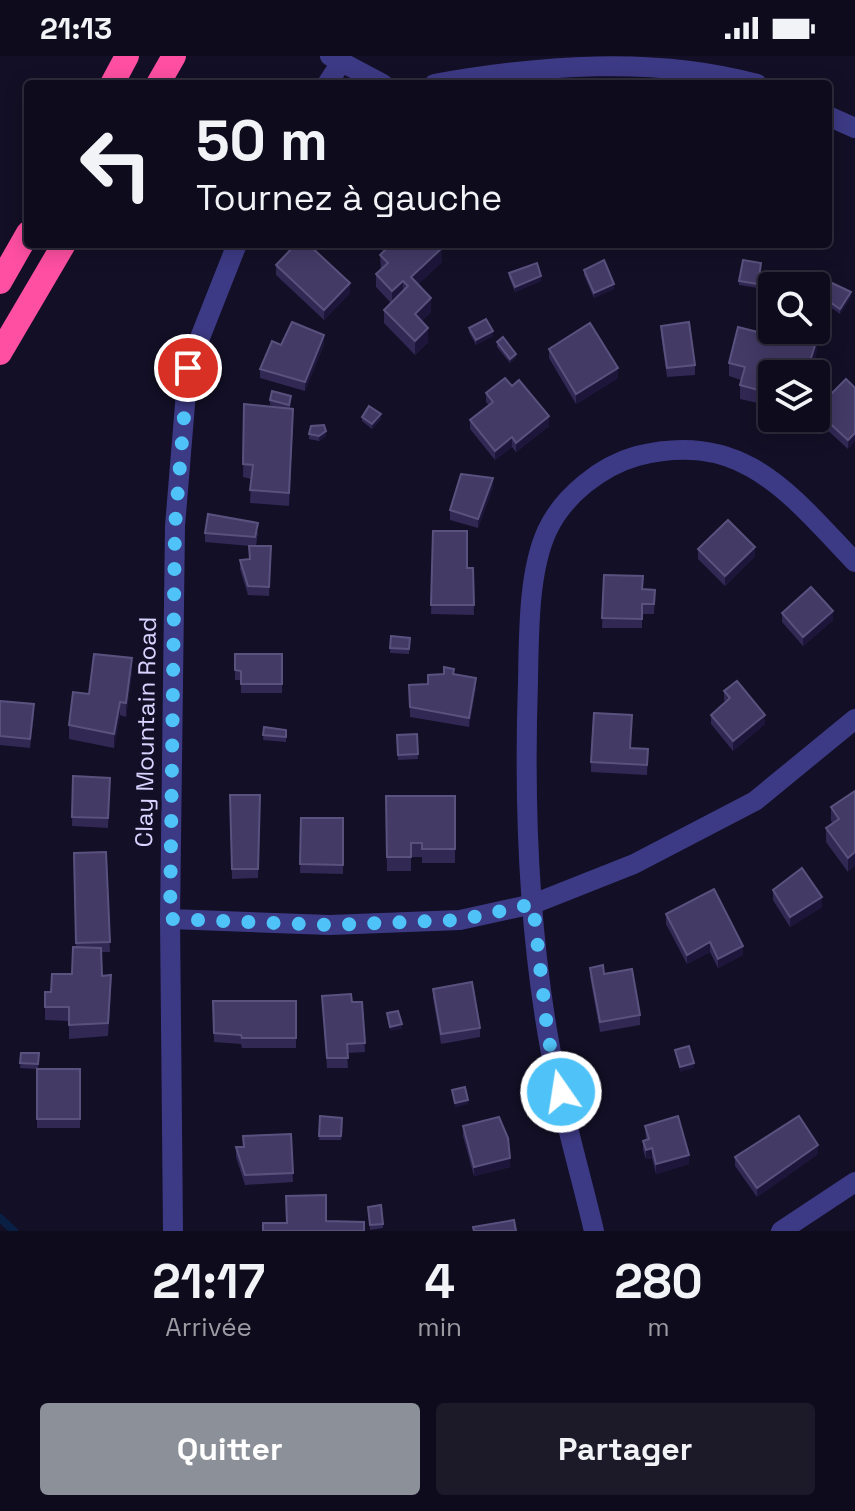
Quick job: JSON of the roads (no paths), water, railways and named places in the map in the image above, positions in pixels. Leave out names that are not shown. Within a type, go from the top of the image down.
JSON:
[{"type":"highway","points":[[114,80],[127,56]]},
{"type":"highway","points":[[160,80],[174,56]]},
{"type":"highway","points":[[0,282],[24,240]]},
{"type":"highway","points":[[0,353],[62,248]]},
{"type":"street","points":[[457,80],[543,65],[630,57],[696,60],[747,80]]},
{"type":"street","points":[[328,80],[335,60],[375,80]]},
{"type":"street","points":[[832,118],[855,128]]},
{"type":"street","name":"Clay Mountain Road","points":[[173,1231],[170,919],[175,526],[188,368],[235,248]]},
{"type":"street","points":[[594,1231],[548,1037],[533,904],[526,750],[530,603],[547,532],[569,499],[613,463],[660,450],[711,450],[753,466],[781,484],[855,562]]},
{"type":"street","points":[[170,919],[330,925],[460,920],[533,904],[634,864],[755,801],[855,719]]},
{"type":"street","points":[[781,1231],[855,1182]]},
{"type":"waterway","points":[[0,1218],[14,1231]]}]
